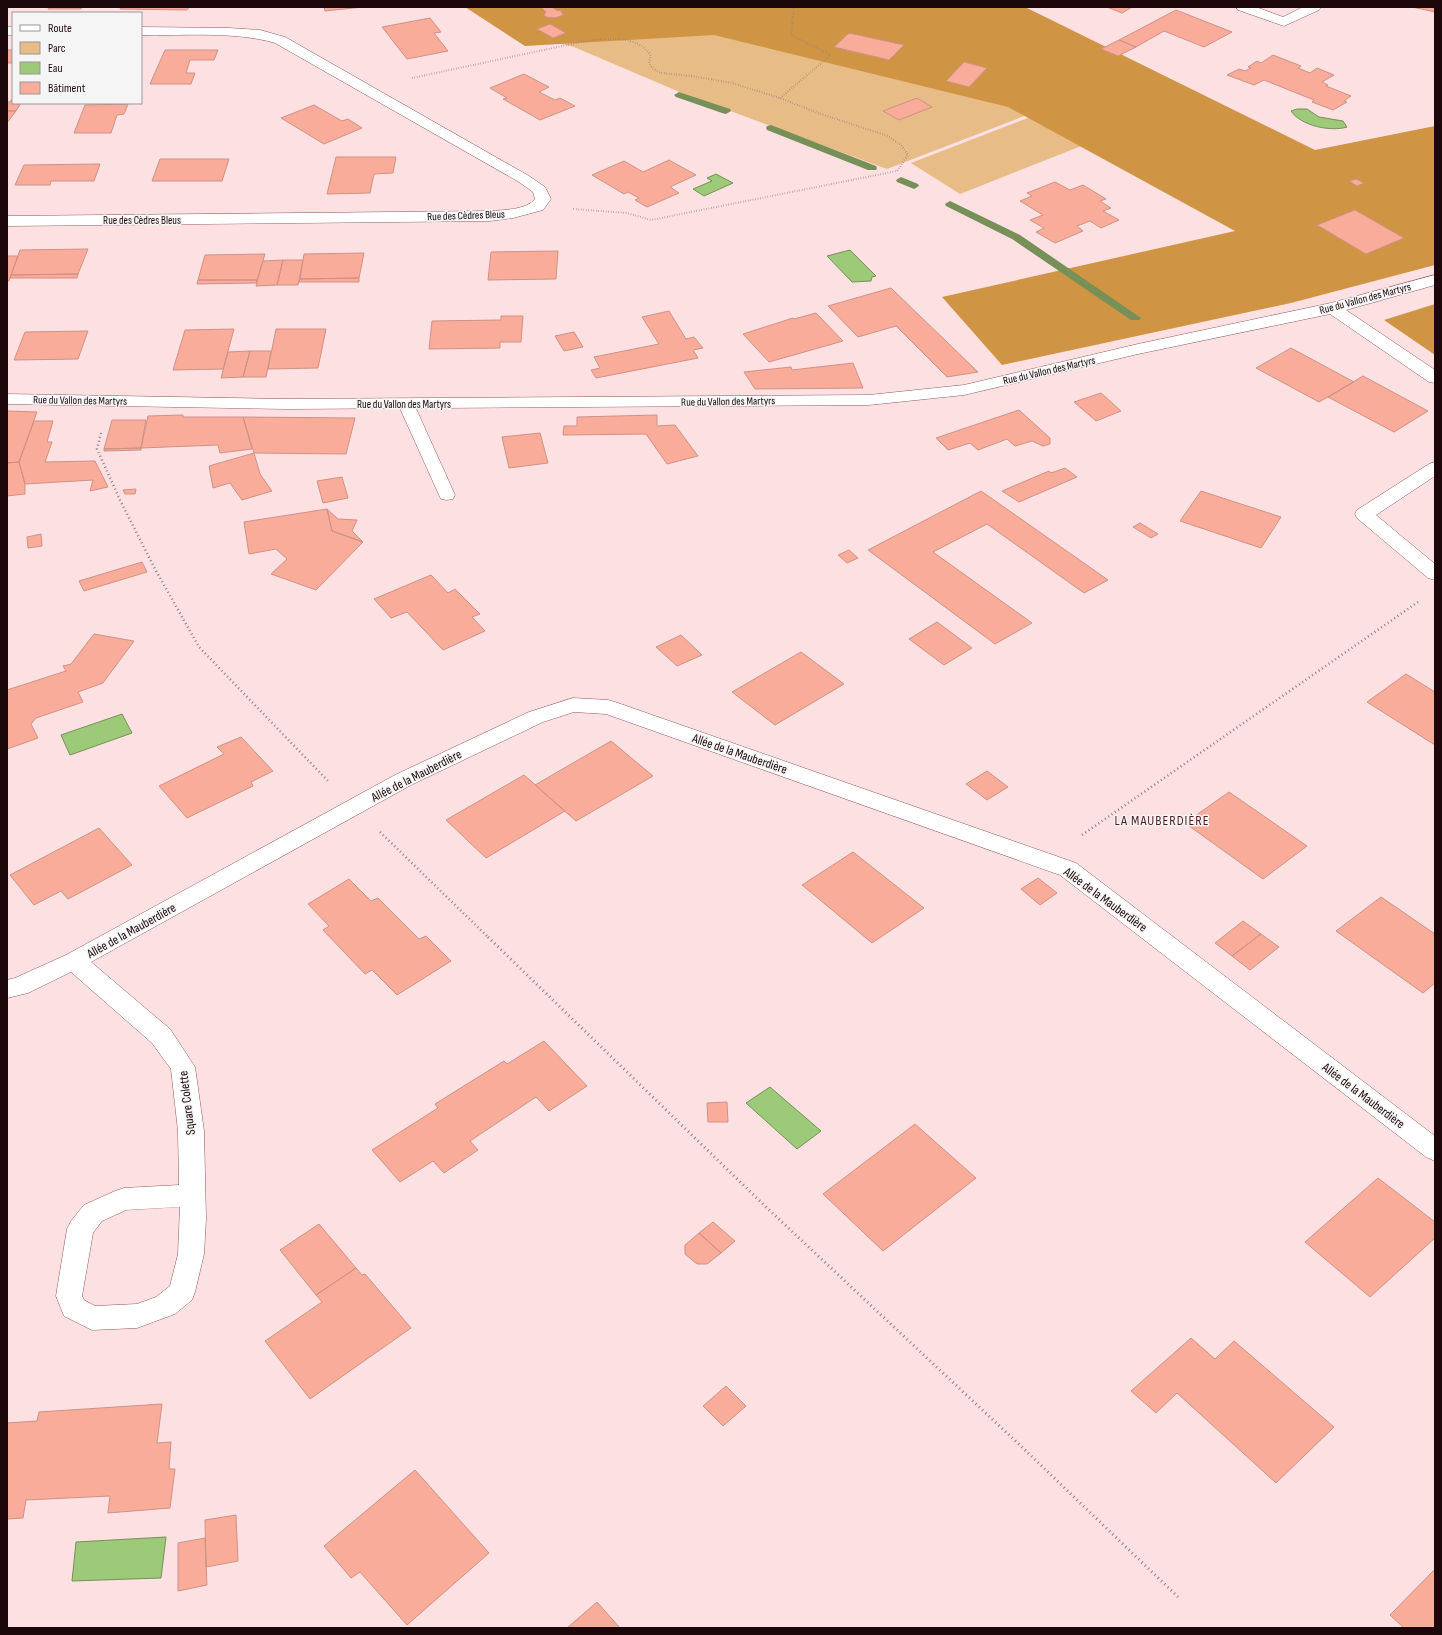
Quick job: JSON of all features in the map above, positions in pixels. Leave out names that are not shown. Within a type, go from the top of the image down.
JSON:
[{"type":"street","points":[[1243,7],[1284,22],[1314,7]]},
{"type":"street","points":[[142,31],[260,34],[280,40],[524,179],[540,190],[543,199],[537,207]]},
{"type":"street","name":"Rue des Cèdres Bleus","points":[[7,221],[490,216],[513,213],[537,207]]},
{"type":"street","name":"Rue du Vallon des Martyrs","points":[[7,399],[287,404],[870,400],[964,390],[1138,350],[1333,308],[1435,280]]},
{"type":"street","points":[[1333,308],[1435,378]]},
{"type":"street","points":[[1435,468],[1364,514],[1435,574]]},
{"type":"street","name":"Allée de la Mauberdière","points":[[7,989],[20,986],[74,961],[403,780],[536,717],[573,705],[608,707],[1068,869],[1435,1150]]},
{"type":"street","name":"Square Colette","points":[[74,961],[161,1036],[183,1066],[191,1131],[193,1219],[191,1254],[182,1292],[165,1306],[138,1316],[92,1318],[74,1308],[69,1296],[80,1229],[93,1214],[124,1199],[192,1195]]},
{"type":"lane","points":[[406,404],[447,495]]},
{"type":"path","points":[[780,98],[831,55],[791,35],[794,7]]},
{"type":"path","points":[[364,88],[584,42],[614,39],[642,45],[648,50],[651,56],[649,63],[652,68],[661,73],[692,76],[732,83],[780,98],[818,113],[888,136],[901,145],[908,155],[897,171],[651,220],[626,213],[537,207]]},
{"type":"path","points":[[112,401],[98,440],[100,457],[154,569],[199,647],[354,807],[766,1207],[1024,1449],[1178,1597]]},
{"type":"path","points":[[1045,861],[1422,600]]},
{"type":"green space","points":[[690,26],[1035,112],[887,169],[682,93],[574,47],[558,43]]},
{"type":"green space","points":[[1033,116],[1084,145],[960,194],[911,163]]},
{"type":"shaded area","points":[[465,7],[1025,7],[1315,150],[1435,126],[1435,265],[1291,303],[1002,365],[942,297],[1235,231],[1008,107],[714,35],[525,46]]},
{"type":"shaded area","points":[[1435,304],[1435,355],[1384,320]]},
{"type":"water","points":[[1297,109],[1307,109],[1319,117],[1343,121],[1347,127],[1333,129],[1309,124],[1302,121],[1291,111]]},
{"type":"water","points":[[716,174],[733,183],[704,196],[693,189],[712,181],[707,178]]},
{"type":"water","points":[[850,250],[876,276],[872,277],[871,281],[852,282],[827,256]]},
{"type":"water","points":[[122,714],[132,733],[70,755],[61,735]]},
{"type":"water","points":[[770,1087],[821,1131],[797,1149],[746,1103]]},
{"type":"water","points":[[166,1537],[161,1578],[72,1581],[76,1542]]},
{"type":"building","points":[[49,7],[82,7],[81,9],[48,9]]},
{"type":"building","points":[[121,7],[189,7],[187,10],[120,9]]},
{"type":"building","points":[[324,7],[363,7],[325,11]]},
{"type":"building","points":[[552,7],[561,11],[563,15],[555,18],[546,17],[544,15],[546,12],[542,8]]},
{"type":"building","points":[[1107,7],[1132,7],[1122,13]]},
{"type":"building","points":[[1412,7],[1435,7],[1435,12]]},
{"type":"building","points":[[1176,10],[1232,32],[1204,47],[1164,31],[1136,47],[1119,40]]},
{"type":"building","points":[[430,18],[441,32],[434,33],[448,51],[407,59],[382,27]]},
{"type":"building","points":[[550,24],[566,33],[553,38],[537,29]]},
{"type":"building","points":[[849,33],[904,45],[889,60],[834,47]]},
{"type":"building","points":[[1119,40],[1136,47],[1118,56],[1101,49]]},
{"type":"building","points":[[7,50],[12,50],[12,63],[7,63]]},
{"type":"building","points":[[165,50],[218,50],[214,60],[190,60],[186,73],[195,73],[191,84],[150,84]]},
{"type":"building","points":[[1273,55],[1301,66],[1298,68],[1310,73],[1317,68],[1334,75],[1322,82],[1328,85],[1326,86],[1351,96],[1344,101],[1347,102],[1333,110],[1312,102],[1314,100],[1264,80],[1254,85],[1227,75],[1239,69],[1245,71],[1251,68],[1248,67],[1257,61],[1261,63]]},
{"type":"building","points":[[964,62],[987,68],[969,87],[946,81]]},
{"type":"building","points":[[524,74],[549,87],[539,92],[555,100],[560,98],[575,106],[540,120],[503,99],[507,98],[490,88]]},
{"type":"building","points":[[917,98],[932,107],[899,120],[883,111]]},
{"type":"building","points":[[12,99],[12,104],[20,104],[16,111],[7,111],[7,102],[10,102]]},
{"type":"building","points":[[128,104],[124,114],[117,115],[111,133],[74,133],[85,105]]},
{"type":"building","points":[[314,105],[342,121],[348,119],[362,128],[324,144],[281,118]]},
{"type":"building","points":[[7,111],[16,111],[7,123]]},
{"type":"building","points":[[336,157],[396,157],[393,173],[374,174],[370,193],[327,194]]},
{"type":"building","points":[[160,159],[229,159],[222,181],[152,181]]},
{"type":"building","points":[[669,160],[696,175],[670,187],[679,193],[647,207],[635,200],[639,198],[628,192],[624,194],[592,175],[624,161],[643,172]]},
{"type":"building","points":[[100,164],[94,181],[51,181],[50,185],[15,185],[24,165]]},
{"type":"building","points":[[1356,179],[1364,183],[1357,186],[1349,181]]},
{"type":"building","points":[[1055,182],[1070,190],[1083,185],[1106,199],[1100,201],[1111,208],[1103,211],[1119,220],[1101,228],[1090,221],[1077,226],[1083,231],[1055,243],[1036,232],[1044,228],[1030,220],[1043,215],[1020,201],[1032,196],[1027,193]]},
{"type":"building","points":[[1355,210],[1404,238],[1366,254],[1317,225]]},
{"type":"building","points":[[88,249],[78,274],[11,275],[20,250]]},
{"type":"building","points":[[558,251],[556,279],[488,280],[491,252]]},
{"type":"building","points":[[364,253],[359,278],[300,279],[304,254]]},
{"type":"building","points":[[265,254],[257,280],[198,280],[205,255]]},
{"type":"building","points":[[7,256],[18,256],[9,281],[7,281]]},
{"type":"building","points":[[283,260],[277,285],[256,286],[263,261]]},
{"type":"building","points":[[283,260],[303,260],[298,285],[277,285]]},
{"type":"building","points":[[78,274],[77,278],[10,278],[11,275]]},
{"type":"building","points":[[359,278],[359,282],[299,282],[300,279]]},
{"type":"building","points":[[198,280],[257,280],[256,283],[197,284]]},
{"type":"building","points":[[891,288],[978,372],[947,377],[896,326],[858,337],[828,306]]},
{"type":"building","points":[[669,311],[686,339],[694,337],[703,348],[693,350],[698,358],[596,378],[591,370],[600,368],[594,357],[659,344],[642,317]]},
{"type":"building","points":[[816,313],[843,341],[769,362],[743,334],[793,318]]},
{"type":"building","points":[[501,316],[523,316],[521,342],[500,342],[500,348],[429,349],[432,321],[501,320]]},
{"type":"building","points":[[234,329],[223,369],[173,370],[185,330]]},
{"type":"building","points":[[276,329],[326,329],[318,368],[268,369]]},
{"type":"building","points":[[88,331],[78,359],[14,360],[25,332]]},
{"type":"building","points":[[574,332],[583,347],[564,351],[555,336]]},
{"type":"building","points":[[1291,348],[1354,382],[1319,402],[1256,368]]},
{"type":"building","points":[[250,351],[271,351],[266,377],[243,377]]},
{"type":"building","points":[[250,351],[243,377],[221,378],[228,352]]},
{"type":"building","points":[[853,363],[863,388],[755,389],[744,372],[791,367],[792,370]]},
{"type":"building","points":[[1363,376],[1428,411],[1394,432],[1328,397]]},
{"type":"building","points":[[1101,393],[1121,411],[1096,421],[1074,402]]},
{"type":"building","points":[[1019,410],[1050,438],[1050,444],[1043,446],[1032,441],[1015,446],[1007,439],[978,450],[970,443],[948,450],[936,438]]},
{"type":"building","points":[[7,411],[37,412],[19,462],[7,463]]},
{"type":"building","points":[[183,415],[183,417],[243,417],[252,449],[220,453],[218,445],[141,448],[148,416]]},
{"type":"building","points":[[657,415],[657,426],[675,425],[698,456],[667,464],[646,434],[563,435],[564,426],[577,426],[577,417]]},
{"type":"building","points":[[243,417],[355,418],[346,454],[254,453]]},
{"type":"building","points":[[112,420],[146,420],[141,448],[104,449]]},
{"type":"building","points":[[34,421],[53,421],[47,442],[52,442],[45,462],[95,461],[108,487],[90,491],[93,480],[25,484],[19,462]]},
{"type":"building","points":[[540,433],[548,463],[509,468],[502,437]]},
{"type":"building","points":[[141,448],[141,450],[104,451],[104,449]]},
{"type":"building","points":[[254,453],[260,474],[272,491],[242,500],[230,483],[213,488],[209,466]]},
{"type":"building","points":[[19,462],[25,484],[25,494],[7,496],[7,463]]},
{"type":"building","points":[[1065,468],[1077,477],[1019,502],[1002,491],[1049,471],[1051,473]]},
{"type":"building","points":[[342,477],[348,498],[323,503],[317,481]]},
{"type":"building","points":[[136,489],[135,494],[125,494],[123,490]]},
{"type":"building","points":[[981,491],[1108,580],[1084,593],[987,524],[933,552],[1032,623],[995,644],[868,550]]},
{"type":"building","points":[[1201,491],[1281,517],[1261,548],[1180,521]]},
{"type":"building","points":[[327,509],[332,531],[363,542],[316,590],[271,574],[287,559],[276,549],[249,554],[244,522]]},
{"type":"building","points":[[327,509],[338,519],[357,520],[352,531],[363,542],[332,531]]},
{"type":"building","points":[[1140,523],[1158,534],[1151,538],[1133,527]]},
{"type":"building","points":[[41,534],[42,546],[28,548],[27,537]]},
{"type":"building","points":[[849,550],[858,558],[847,563],[838,555]]},
{"type":"building","points":[[142,562],[147,572],[84,591],[79,581]]},
{"type":"building","points":[[431,575],[448,593],[455,589],[480,614],[472,617],[485,631],[443,650],[407,612],[391,618],[374,599]]},
{"type":"building","points":[[937,622],[972,648],[944,665],[909,639]]},
{"type":"building","points":[[94,634],[134,641],[103,683],[78,692],[83,702],[36,718],[31,724],[38,738],[7,749],[7,690],[66,671],[63,666],[71,664]]},
{"type":"building","points":[[681,635],[702,655],[677,666],[656,647]]},
{"type":"building","points":[[801,652],[844,684],[775,725],[732,692]]},
{"type":"building","points":[[1406,674],[1435,692],[1435,745],[1367,702]]},
{"type":"building","points":[[241,737],[273,771],[251,782],[253,786],[187,818],[159,786],[224,754],[217,747]]},
{"type":"building","points":[[611,741],[653,776],[576,821],[535,785]]},
{"type":"building","points":[[987,771],[1008,787],[987,800],[966,784]]},
{"type":"building","points":[[524,775],[565,811],[486,858],[446,820]]},
{"type":"building","points":[[1229,792],[1307,846],[1263,879],[1185,823]]},
{"type":"building","points":[[99,828],[132,865],[68,899],[61,891],[34,905],[10,875]]},
{"type":"building","points":[[853,852],[924,908],[872,943],[802,885]]},
{"type":"building","points":[[1038,878],[1057,893],[1040,905],[1021,889]]},
{"type":"building","points":[[349,879],[371,901],[378,898],[419,939],[426,936],[451,961],[397,995],[372,970],[365,974],[323,930],[329,926],[308,904]]},
{"type":"building","points":[[1381,897],[1435,934],[1435,983],[1423,993],[1336,931]]},
{"type":"building","points":[[1243,921],[1261,934],[1232,956],[1215,943]]},
{"type":"building","points":[[1261,934],[1279,947],[1250,970],[1232,956]]},
{"type":"building","points":[[544,1041],[587,1086],[549,1111],[536,1097],[470,1141],[478,1150],[444,1173],[433,1161],[400,1182],[372,1150],[438,1108],[435,1104],[504,1061],[507,1064]]},
{"type":"building","points":[[727,1102],[728,1122],[708,1122],[707,1103]]},
{"type":"building","points":[[915,1124],[976,1178],[883,1251],[823,1194]]},
{"type":"building","points":[[1378,1178],[1435,1222],[1435,1238],[1370,1297],[1305,1242]]},
{"type":"building","points":[[713,1222],[735,1241],[721,1253],[699,1233]]},
{"type":"building","points":[[319,1224],[356,1268],[316,1295],[280,1250]]},
{"type":"building","points":[[699,1233],[721,1253],[707,1264],[697,1264],[685,1254],[685,1245]]},
{"type":"building","points":[[356,1268],[362,1275],[365,1274],[411,1328],[310,1399],[265,1341],[322,1302],[316,1295]]},
{"type":"building","points":[[1191,1338],[1215,1359],[1234,1341],[1334,1427],[1276,1483],[1177,1393],[1156,1413],[1131,1391]]},
{"type":"building","points":[[726,1386],[746,1406],[723,1426],[703,1406]]},
{"type":"building","points":[[162,1404],[157,1443],[171,1442],[169,1469],[175,1469],[170,1508],[108,1513],[110,1496],[26,1500],[23,1518],[7,1519],[7,1423],[37,1421],[39,1412]]},
{"type":"building","points":[[415,1470],[489,1553],[407,1625],[360,1572],[351,1578],[324,1546]]},
{"type":"building","points":[[236,1515],[238,1561],[206,1567],[205,1520]]},
{"type":"building","points":[[205,1538],[207,1585],[178,1591],[178,1543]]},
{"type":"building","points":[[1435,1569],[1435,1628],[1404,1628],[1390,1615]]},
{"type":"building","points":[[597,1602],[620,1628],[567,1628]]},
{"type":"waterway","points":[[679,95],[726,111]]},
{"type":"waterway","points":[[771,128],[872,168]]},
{"type":"waterway","points":[[901,180],[914,186]]},
{"type":"waterway","points":[[950,204],[1016,237],[1135,318]]},
{"type":"district","name":"LA MAUBERDIÈRE","points":[[1162,820]]}]
